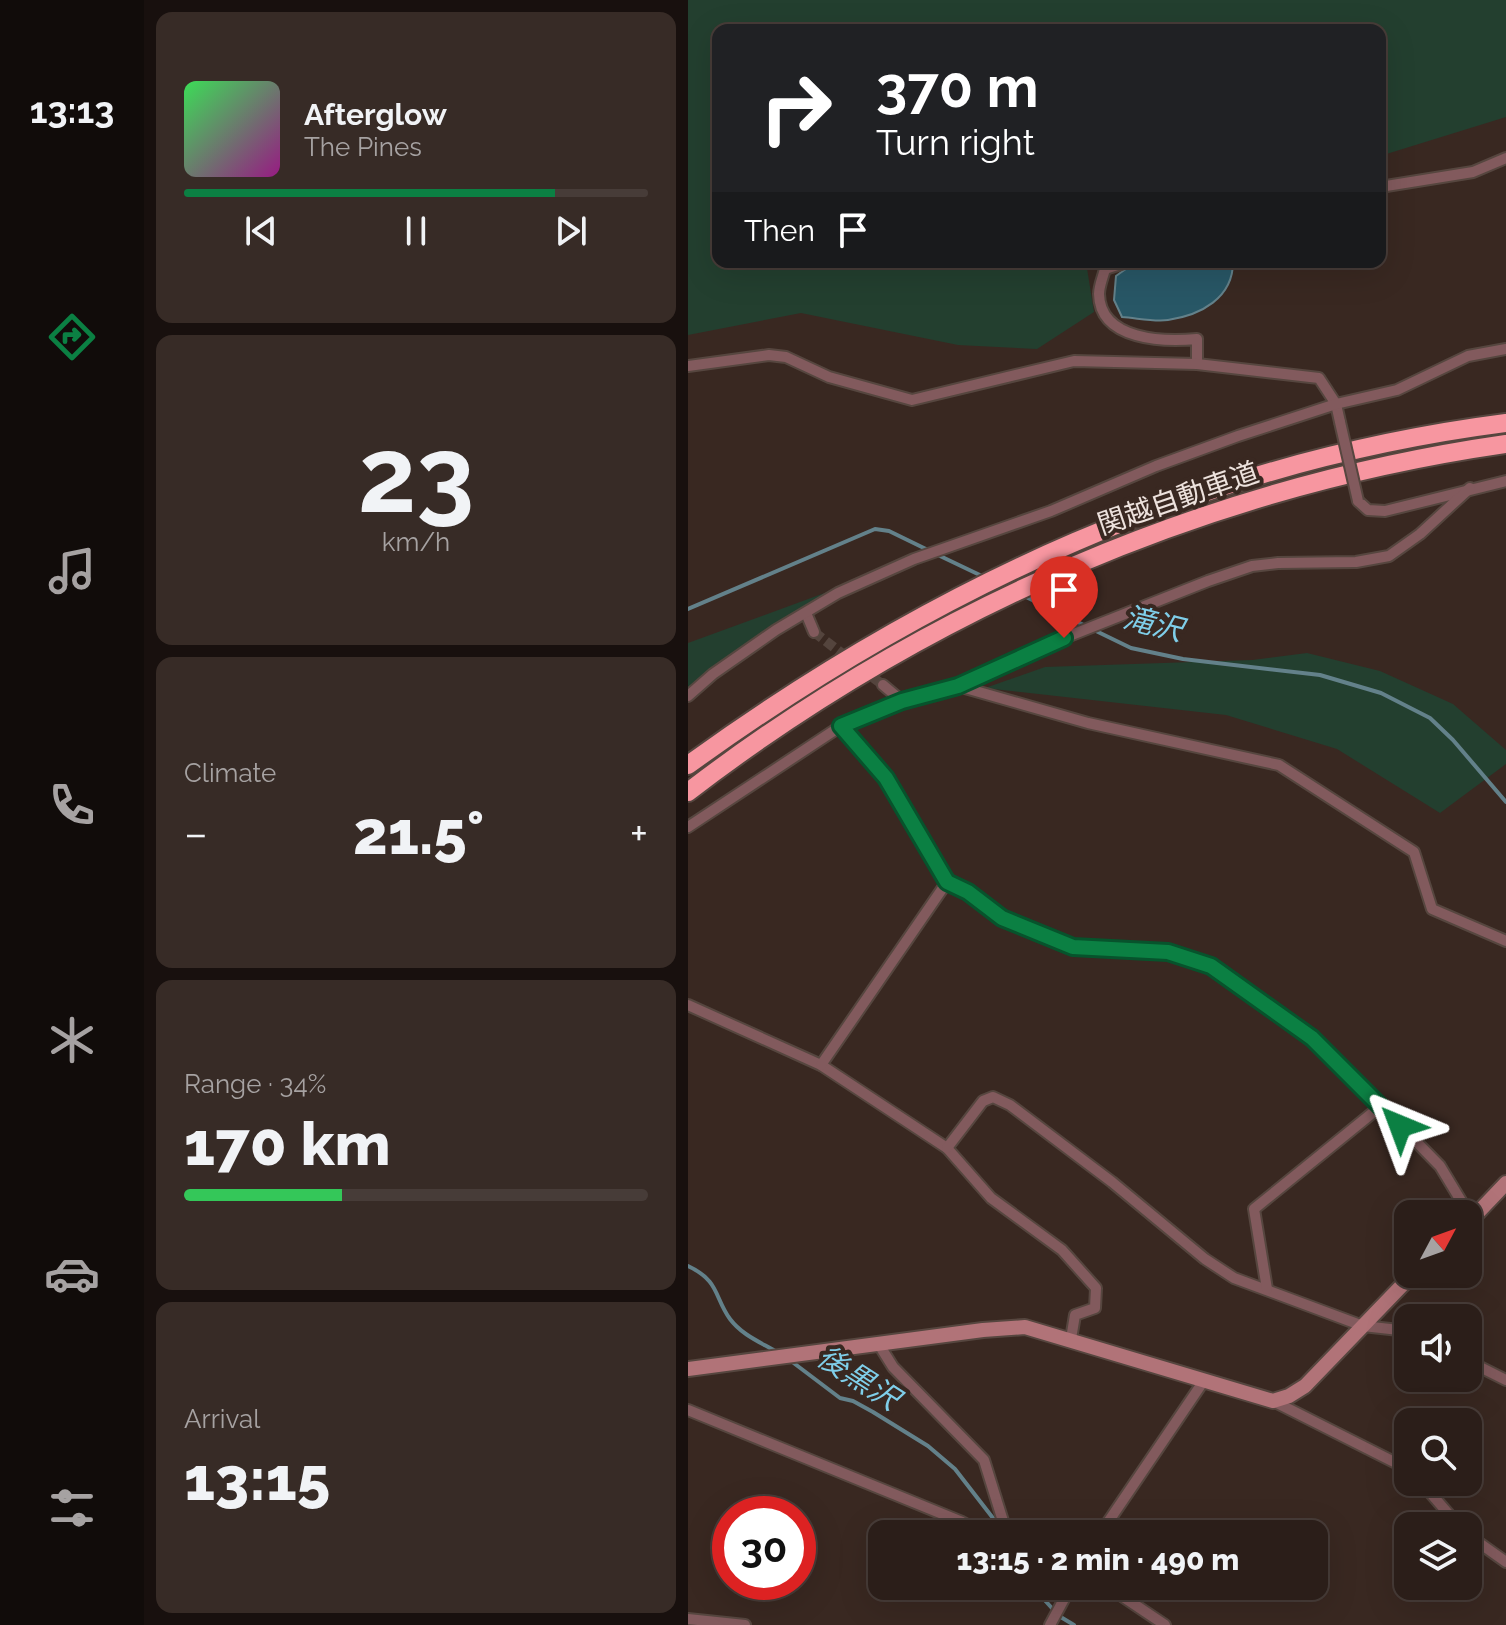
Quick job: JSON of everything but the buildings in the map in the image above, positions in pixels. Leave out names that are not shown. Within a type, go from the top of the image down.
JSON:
[{"type":"highway","name":"関越自動車道","points":[[688,765],[827,670],[949,601],[1052,550],[1187,499],[1297,465],[1506,423]]},
{"type":"highway","name":"関越自動車道","points":[[688,792],[836,688],[910,646],[1063,569],[1141,537],[1304,485],[1389,465],[1506,444]]},
{"type":"street","points":[[1386,186],[1473,172],[1506,158]]},
{"type":"street","points":[[1108,268],[1105,269],[1099,293],[1101,308],[1109,320],[1133,335],[1172,341],[1197,339],[1197,364]]},
{"type":"street","points":[[688,696],[713,674],[838,593],[914,559],[1051,511],[1224,441],[1336,404],[1397,390],[1468,356],[1506,349]]},
{"type":"street","points":[[688,366],[769,355],[786,357],[829,377],[912,400],[1074,361],[1197,364],[1319,378],[1336,404],[1358,501],[1368,510],[1385,511],[1506,481]]},
{"type":"street","points":[[688,827],[841,726],[902,701],[958,686],[1064,638],[1252,566],[1356,562],[1389,556],[1420,534],[1470,488]]},
{"type":"street","points":[[806,613],[814,632]]},
{"type":"street","points":[[883,685],[902,701]]},
{"type":"street","points":[[958,686],[1088,723],[1279,765],[1414,852],[1432,909],[1506,941]]},
{"type":"street","points":[[841,726],[886,778],[947,882],[968,892],[1002,918],[1073,947],[1168,952],[1211,966],[1312,1038],[1440,1166],[1459,1200]]},
{"type":"street","points":[[821,1065],[947,882]]},
{"type":"street","points":[[688,1005],[821,1065],[947,1148],[991,1198],[1062,1250],[1096,1288],[1095,1308],[1075,1315],[1071,1339]]},
{"type":"street","points":[[947,1148],[983,1101],[993,1097],[1010,1105],[1112,1182],[1205,1259],[1234,1278],[1363,1326],[1394,1329]]},
{"type":"street","points":[[1267,1289],[1254,1209],[1381,1106]]},
{"type":"street","points":[[1482,1208],[1506,1183]]},
{"type":"street","points":[[1273,1401],[1305,1386],[1400,1288]]},
{"type":"street","points":[[688,1369],[1025,1327],[1273,1401],[1394,1462]]},
{"type":"street","points":[[878,1343],[893,1367],[984,1460],[1003,1520]]},
{"type":"street","points":[[1482,1368],[1506,1380]]},
{"type":"street","points":[[1109,1520],[1203,1382]]},
{"type":"street","points":[[688,1410],[957,1520]]},
{"type":"street","points":[[1433,1496],[1447,1512]]},
{"type":"street","points":[[1482,1545],[1506,1562]]},
{"type":"street","points":[[1050,1625],[1062,1600]]},
{"type":"street","points":[[1128,1600],[1165,1625]]},
{"type":"street","points":[[688,1619],[745,1625]]},
{"type":"green space","points":[[688,0],[1506,0],[1506,117],[1386,154],[1386,24],[712,24],[712,268],[1087,268],[1094,312],[1037,349],[958,345],[801,313],[688,335]]},
{"type":"green space","points":[[830,591],[688,696],[688,643]]},
{"type":"green space","points":[[1307,653],[1380,671],[1453,704],[1506,750],[1506,764],[1440,813],[1337,749],[1226,715],[985,688],[1045,667],[1252,660]]},
{"type":"water","points":[[1127,268],[1233,268],[1227,286],[1213,303],[1192,314],[1168,320],[1122,317],[1114,300],[1116,276]]},
{"type":"waterway","name":"滝沢","points":[[688,609],[875,529],[889,531],[930,551]]},
{"type":"waterway","name":"滝沢","points":[[938,555],[984,577]]},
{"type":"waterway","name":"滝沢","points":[[1024,596],[1131,648],[1183,659],[1320,675],[1381,693],[1430,718],[1506,802]]},
{"type":"waterway","name":"後黒沢","points":[[688,1266],[711,1284],[725,1311],[740,1330],[777,1352]]},
{"type":"waterway","name":"後黒沢","points":[[791,1361],[840,1398],[853,1401],[928,1446],[955,1469],[994,1520]]},
{"type":"waterway","name":"後黒沢","points":[[1045,1600],[1059,1616],[1074,1625]]},
{"type":"tunnel","points":[[814,632],[883,685]]},
{"type":"route","points":[[1064,638],[958,686],[902,701],[841,726],[886,778],[947,882],[968,892],[1002,918],[1073,947],[1168,952],[1211,966],[1312,1038],[1400,1126]]}]
